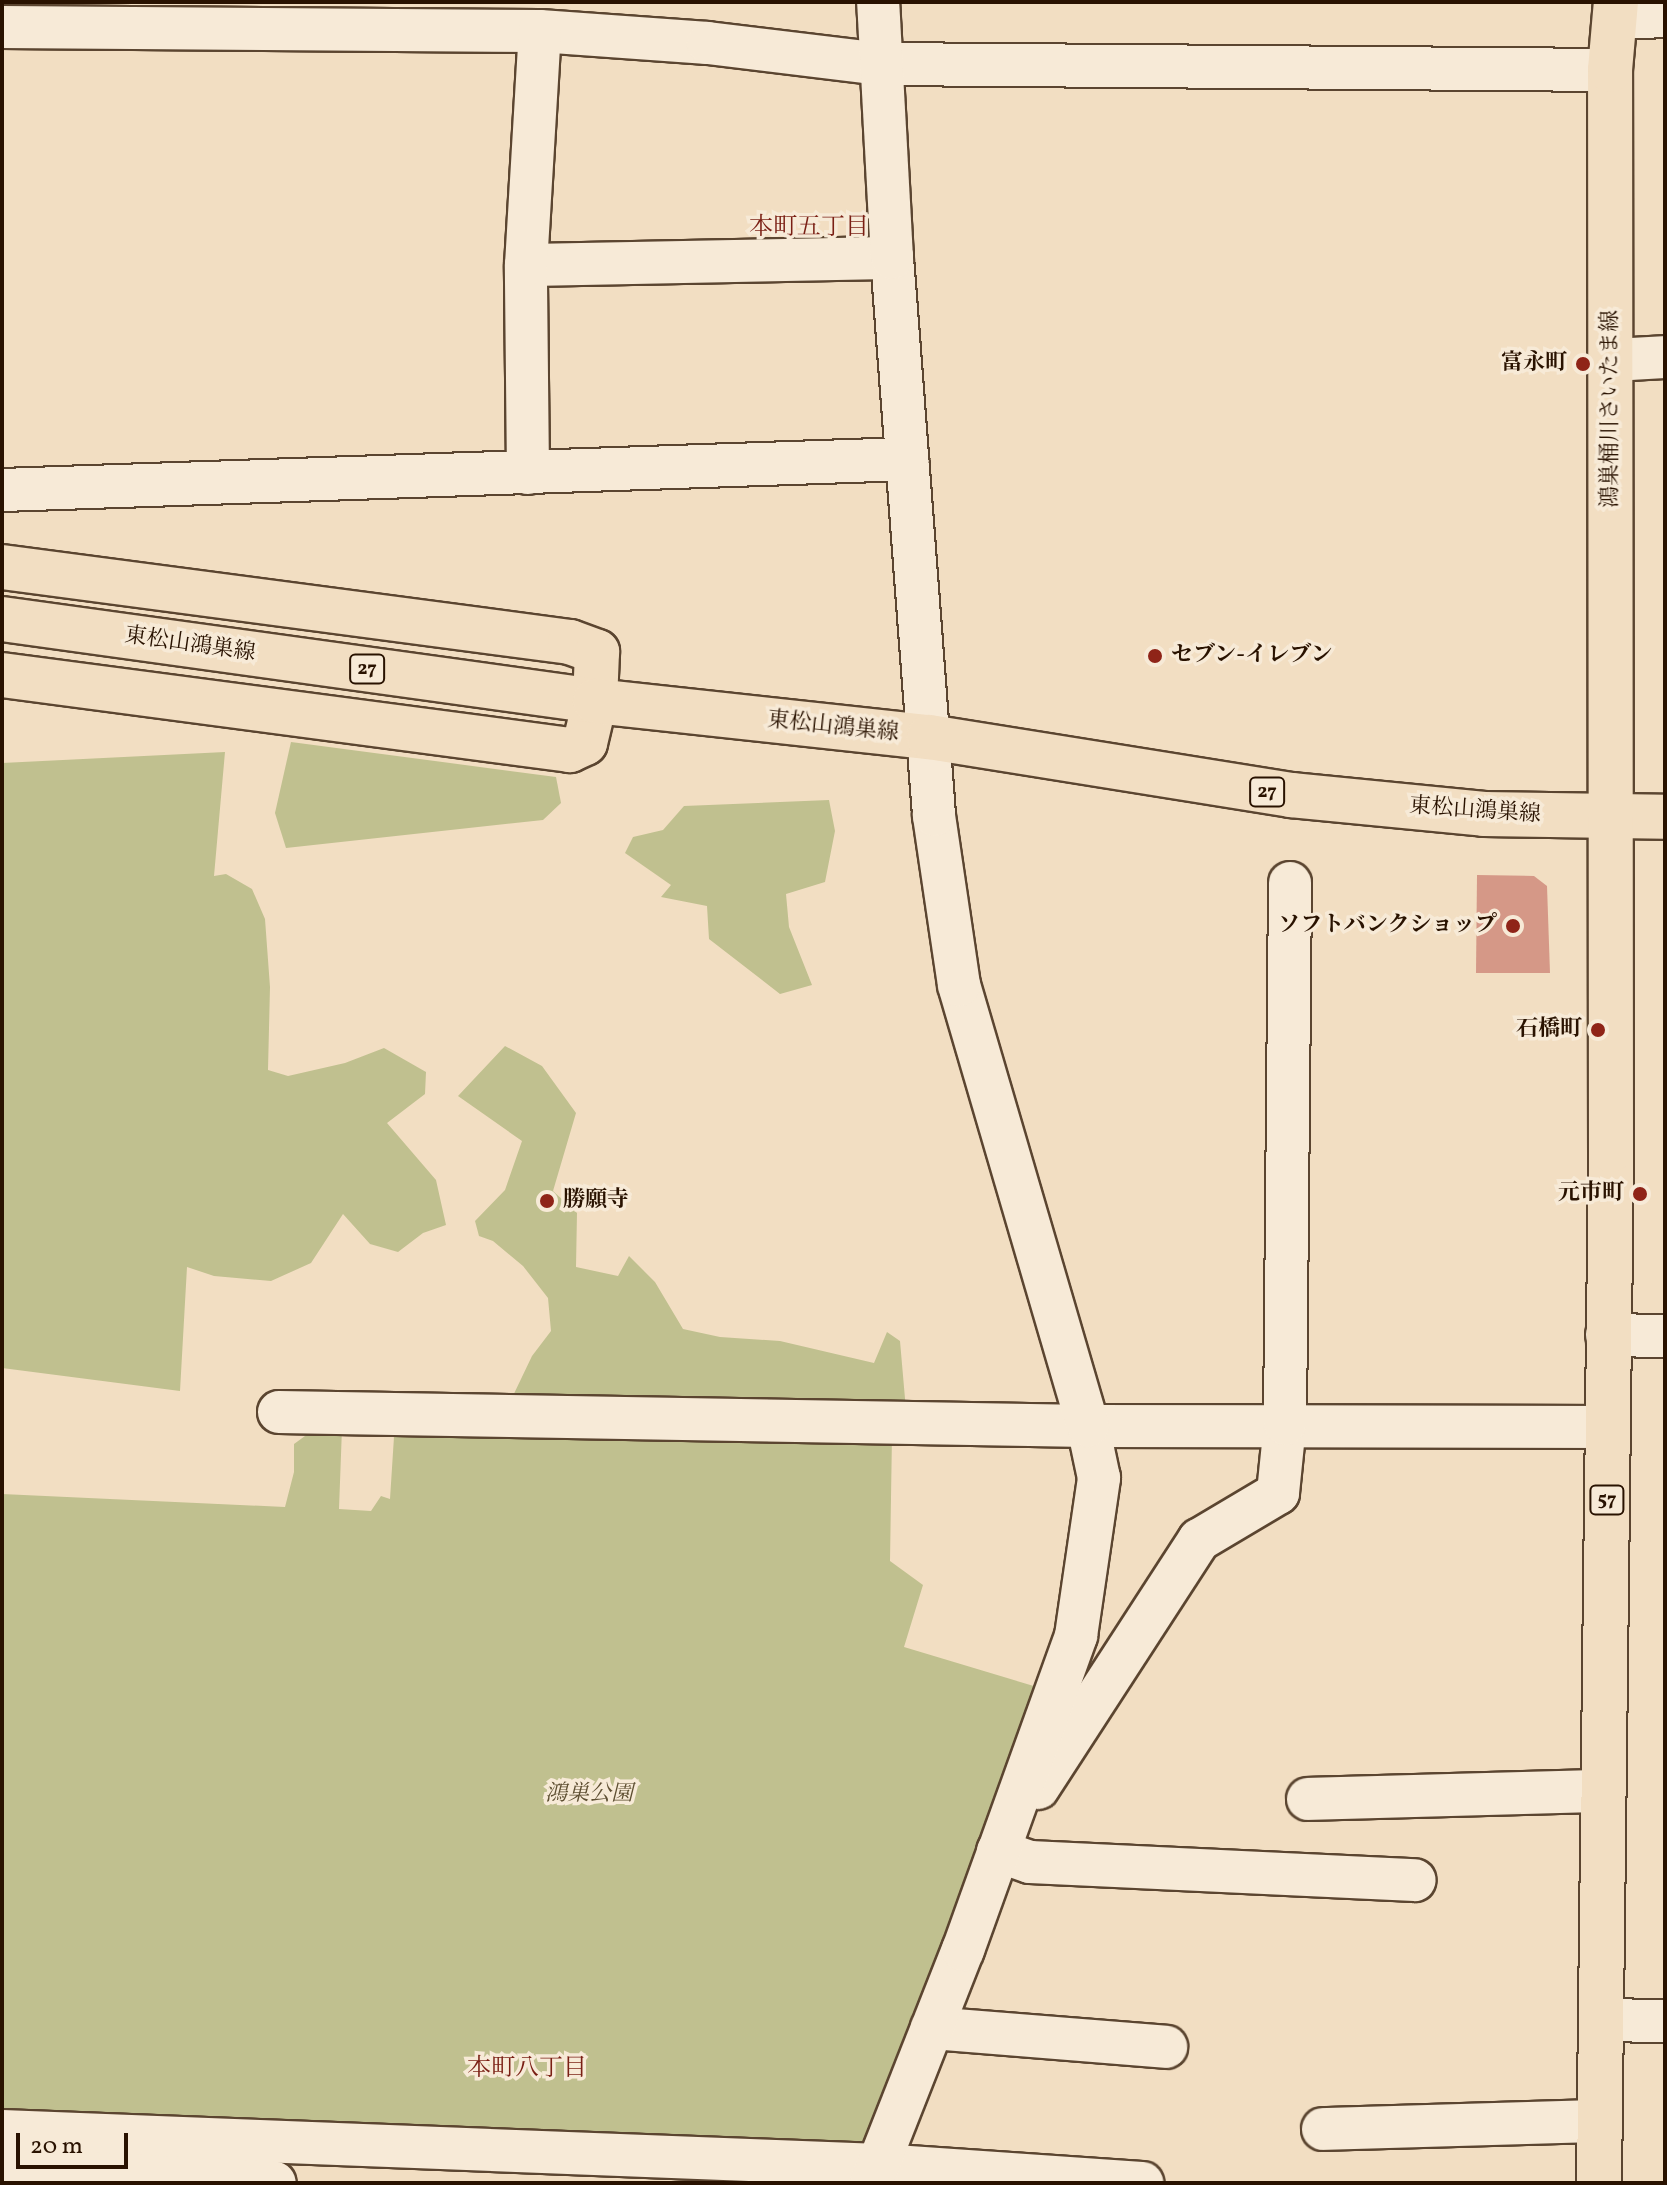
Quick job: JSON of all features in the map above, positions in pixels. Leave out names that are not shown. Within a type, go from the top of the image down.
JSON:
[{"type":"main road","name":"鴻巣桶川さいたま線","points":[[1609,817],[1610,70],[1616,10]]},
{"type":"main road","points":[[2,567],[570,642],[597,652],[595,701],[585,743],[570,750],[2,675]]},
{"type":"main road","name":"東松山鴻巣線","points":[[2,619],[595,701],[929,737],[1291,795],[1484,814],[1665,817]]},
{"type":"main road","name":"57","points":[[1599,2183],[1609,1427],[1609,817]]},
{"type":"street","points":[[875,2174],[1076,1636],[1099,1478],[1088,1426],[959,985],[934,815],[892,258],[878,2]]},
{"type":"street","points":[[1616,10],[1665,16]]},
{"type":"street","points":[[2,27],[540,31],[708,43],[882,64],[1610,70]]},
{"type":"street","points":[[528,473],[526,265],[540,31]]},
{"type":"street","points":[[526,265],[892,258]]},
{"type":"street","points":[[1612,360],[1665,357]]},
{"type":"street","points":[[2,490],[907,459]]},
{"type":"street","points":[[1004,1834],[1038,1788],[1199,1540],[1278,1493],[1285,1424],[1290,883]]},
{"type":"street","points":[[1607,1335],[1665,1336]]},
{"type":"street","points":[[279,1412],[1088,1426],[1609,1427]]},
{"type":"street","points":[[1308,1799],[1602,1791]]},
{"type":"street","points":[[1004,1834],[1030,1862],[1415,1880]]},
{"type":"street","points":[[1600,2020],[1665,2021]]},
{"type":"street","points":[[932,2028],[1166,2047]]},
{"type":"street","points":[[1323,2129],[1600,2121]]},
{"type":"street","points":[[3,2150],[362,2165],[875,2174],[1142,2183]]},
{"type":"street","points":[[3,2150],[275,2183]]},
{"type":"green space","points":[[291,742],[556,777],[561,803],[543,820],[286,848],[275,813]]},
{"type":"green space","points":[[225,752],[214,876],[226,874],[252,889],[265,919],[270,987],[268,1070],[288,1076],[345,1063],[384,1048],[426,1072],[425,1094],[387,1123],[436,1180],[446,1225],[423,1233],[398,1252],[370,1244],[343,1214],[311,1263],[271,1281],[214,1276],[187,1267],[180,1391],[2,1368],[2,763]]},
{"type":"green space","points":[[829,800],[835,831],[825,882],[786,894],[789,927],[812,985],[780,994],[709,939],[707,906],[661,897],[671,885],[625,853],[633,837],[663,830],[684,806]]},
{"type":"green space","points":[[505,1046],[542,1066],[576,1113],[553,1191],[577,1213],[576,1267],[618,1276],[629,1256],[655,1282],[683,1329],[720,1337],[780,1341],[874,1363],[887,1332],[900,1341],[906,1410],[510,1402],[532,1356],[551,1331],[548,1298],[523,1266],[493,1241],[479,1236],[475,1221],[505,1190],[522,1141],[458,1096]]},
{"type":"green space","name":"鴻巣公園","points":[[395,1421],[892,1436],[890,1561],[923,1585],[904,1647],[1037,1687],[873,2140],[825,2151],[2,2123],[2,1494],[285,1507],[294,1472],[294,1444],[316,1428],[342,1428],[339,1509],[371,1511],[381,1496],[390,1499]]},
{"type":"building","points":[[1477,875],[1534,876],[1547,886],[1550,973],[1476,973]]},
{"type":"place","name":"富永町","points":[[1583,364]]},
{"type":"place","name":"セブン-イレブン","points":[[1155,656]]},
{"type":"place","name":"ソフトバンクショップ","points":[[1513,926]]},
{"type":"place","name":"石橋町","points":[[1598,1030]]},
{"type":"place","name":"元市町","points":[[1640,1194]]},
{"type":"place","name":"勝願寺","points":[[547,1201]]},
{"type":"district","name":"本町五丁目","points":[[809,229]]},
{"type":"district","name":"本町八丁目","points":[[527,2070]]}]
